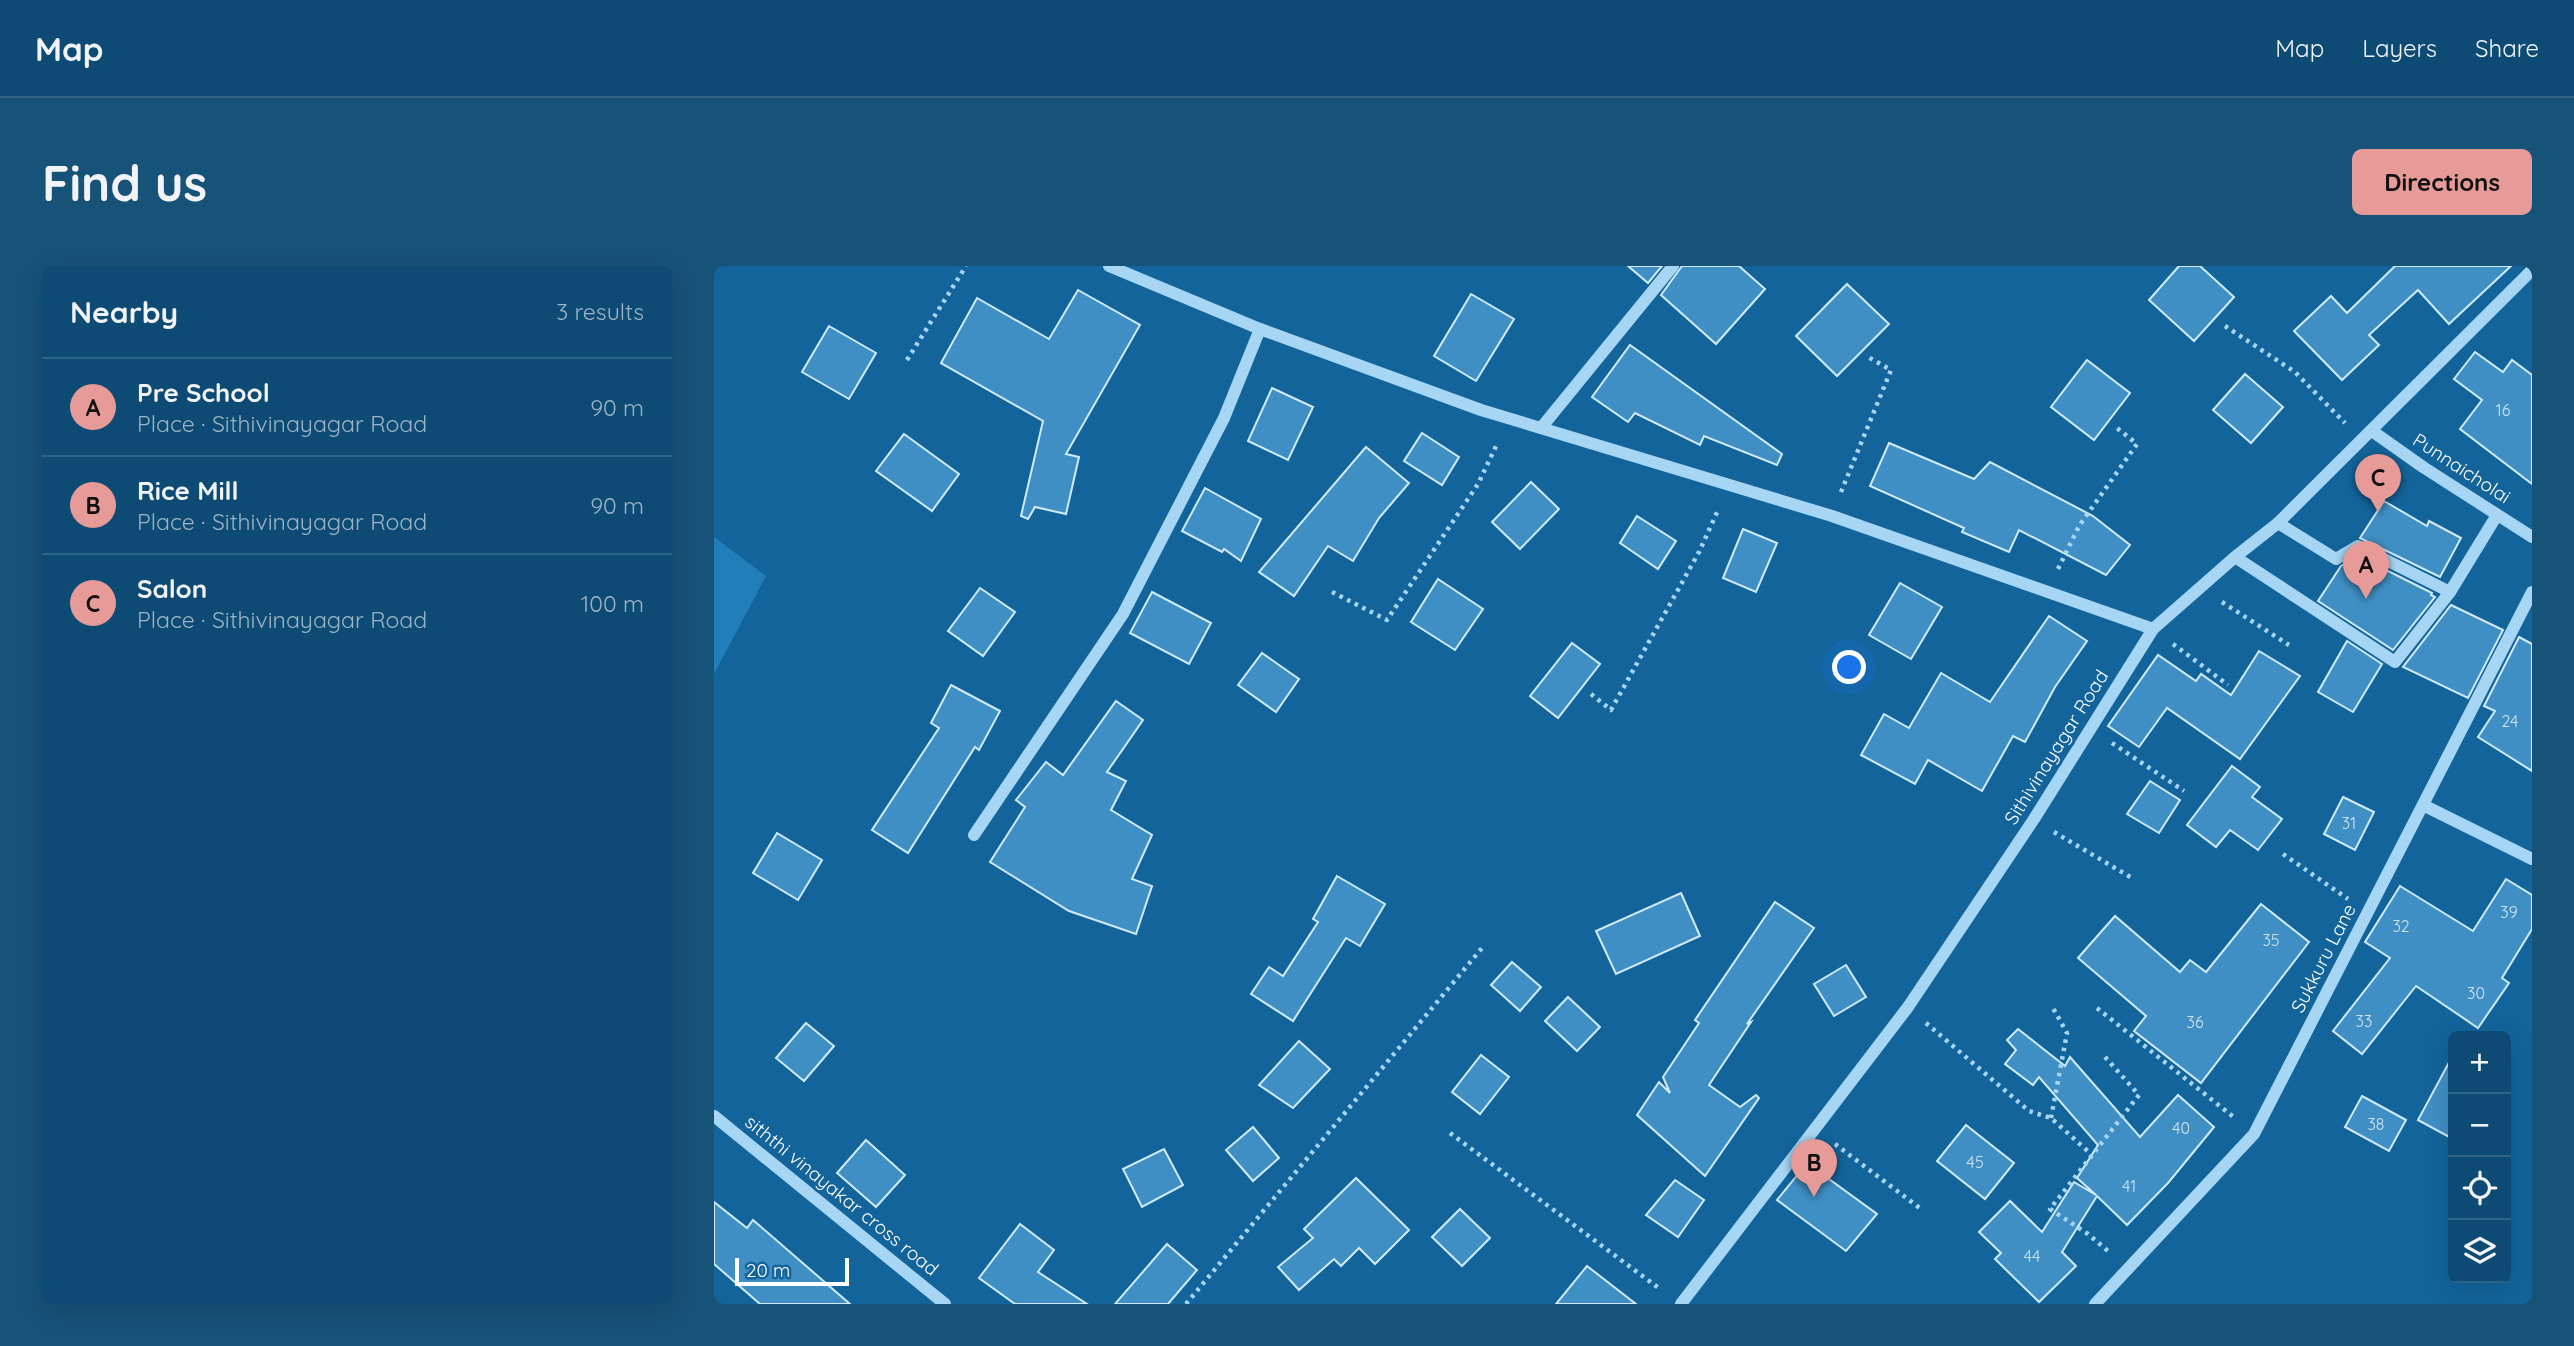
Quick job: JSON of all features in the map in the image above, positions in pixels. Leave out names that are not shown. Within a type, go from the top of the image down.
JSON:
[{"type":"street","points":[[1109,266],[1260,329],[1508,419],[1832,516],[2153,629]]},
{"type":"street","points":[[1541,428],[1673,266]]},
{"type":"street","name":"Sithivinayagar Road","points":[[1681,1304],[1908,1007],[2034,819],[2153,629],[2278,523],[2532,270]]},
{"type":"street","points":[[974,835],[1123,614],[1224,418],[1260,329]]},
{"type":"street","name":"Punnaicholai","points":[[2372,431],[2532,537]]},
{"type":"street","points":[[2235,557],[2395,662],[2450,592],[2497,515]]},
{"type":"street","points":[[2278,523],[2336,559],[2358,546],[2450,592]]},
{"type":"street","name":"Sukkuru Lane","points":[[2095,1304],[2254,1134],[2532,592]]},
{"type":"street","points":[[2423,806],[2532,859]]},
{"type":"street","name":"siththi vinayakar cross road","points":[[714,1116],[945,1304]]},
{"type":"path","points":[[907,360],[966,266]]},
{"type":"path","points":[[2225,326],[2295,372],[2362,442]]},
{"type":"path","points":[[1832,516],[1891,370],[1868,357]]},
{"type":"path","points":[[1332,592],[1387,620],[1478,484],[1508,419]]},
{"type":"path","points":[[2046,592],[2079,526],[2137,444],[2117,428]]},
{"type":"path","points":[[1591,694],[1611,710],[1699,552],[1730,485]]},
{"type":"path","points":[[2199,588],[2289,645]]},
{"type":"path","points":[[2153,629],[2228,685]]},
{"type":"path","points":[[2091,729],[2184,791]]},
{"type":"path","points":[[2034,819],[2132,878]]},
{"type":"path","points":[[2283,854],[2368,913]]},
{"type":"path","points":[[1186,1304],[1482,948]]},
{"type":"path","points":[[1908,1007],[2029,1111],[2051,1118],[2091,1154]]},
{"type":"path","points":[[2051,1118],[2067,1033],[2053,1008]]},
{"type":"path","points":[[2097,1008],[2254,1134]]},
{"type":"path","points":[[2105,1057],[2139,1095],[2050,1209],[2088,1234],[2129,1269]]},
{"type":"path","points":[[1815,1130],[1921,1209]]},
{"type":"path","points":[[1450,1133],[1681,1304]]},
{"type":"shaded area","points":[[714,537],[766,576],[714,674]]},
{"type":"building","points":[[1628,266],[1662,266],[1648,283]]},
{"type":"building","points":[[1682,266],[1739,266],[1765,289],[1716,344],[1661,295]]},
{"type":"building","points":[[2179,266],[2200,266],[2234,297],[2194,341],[2149,300]]},
{"type":"building","points":[[2395,266],[2511,266],[2449,324],[2418,290],[2369,335],[2379,345],[2342,380],[2294,331],[2331,296],[2347,313]]},
{"type":"building","points":[[1847,284],[1889,324],[1837,376],[1796,336]]},
{"type":"building","points":[[1078,290],[1140,325],[1066,454],[1079,457],[1066,514],[1035,507],[1028,519],[1021,516],[1043,421],[941,363],[977,298],[1049,339]]},
{"type":"building","points":[[1471,294],[1514,319],[1476,381],[1434,356]]},
{"type":"building","points":[[829,326],[876,353],[849,399],[802,372]]},
{"type":"building","points":[[1630,345],[1782,454],[1777,465],[1704,436],[1700,445],[1635,413],[1628,422],[1592,397]]},
{"type":"building","points":[[2475,352],[2503,372],[2512,360],[2532,375],[2532,484],[2460,429],[2482,400],[2454,379]]},
{"type":"building","points":[[2087,360],[2130,393],[2094,440],[2051,407]]},
{"type":"building","points":[[2245,374],[2283,407],[2251,443],[2213,410]]},
{"type":"building","points":[[1272,388],[1313,407],[1288,460],[1248,441]]},
{"type":"building","points":[[1422,433],[1459,457],[1442,485],[1404,461]]},
{"type":"building","points":[[904,434],[959,474],[932,511],[876,471]]},
{"type":"building","points":[[1889,443],[1974,479],[1990,462],[2093,516],[2130,545],[2106,575],[2019,530],[2009,552],[1962,532],[1964,528],[1870,486]]},
{"type":"building","points":[[1366,447],[1409,483],[1379,518],[1353,561],[1328,546],[1294,596],[1259,572]]},
{"type":"building","points":[[1531,482],[1559,509],[1520,549],[1492,522]]},
{"type":"building","points":[[1205,488],[1261,519],[1241,561],[1224,549],[1222,552],[1182,531]]},
{"type":"building","points":[[2384,501],[2427,526],[2429,521],[2461,538],[2440,577],[2360,538]]},
{"type":"building","points":[[1637,516],[1676,541],[1658,569],[1620,543]]},
{"type":"building","points":[[1743,529],[1777,543],[1756,592],[1723,578]]},
{"type":"building","points":[[2358,556],[2432,593],[2435,597],[2393,650],[2318,601],[2341,566]]},
{"type":"building","points":[[1438,579],[1483,609],[1455,650],[1411,622]]},
{"type":"building","points":[[1900,583],[1942,607],[1911,659],[1869,635]]},
{"type":"building","points":[[980,588],[1015,612],[983,656],[948,631]]},
{"type":"building","points":[[1152,592],[1211,623],[1189,664],[1130,633]]},
{"type":"building","points":[[2451,605],[2503,630],[2468,698],[2403,667]]},
{"type":"building","points":[[2049,616],[2087,641],[2055,687],[2025,742],[2013,736],[1982,791],[1928,760],[1915,784],[1861,755],[1884,714],[1909,728],[1941,673],[1990,702]]},
{"type":"building","points":[[2519,637],[2532,644],[2532,771],[2478,737],[2495,711],[2484,706]]},
{"type":"building","points":[[2347,641],[2382,664],[2353,712],[2318,692]]},
{"type":"building","points":[[1572,643],[1600,664],[1558,718],[1530,696]]},
{"type":"building","points":[[2259,651],[2300,676],[2240,759],[2167,708],[2139,747],[2108,726],[2158,655],[2196,681],[2201,674],[2231,695]]},
{"type":"building","points":[[1262,653],[1299,679],[1276,712],[1238,685]]},
{"type":"building","points":[[951,685],[1000,711],[979,750],[975,747],[908,853],[872,830],[939,728],[931,723]]},
{"type":"building","points":[[1116,701],[1143,720],[1107,772],[1126,781],[1111,810],[1152,835],[1132,879],[1152,886],[1136,934],[1069,911],[990,862],[1025,807],[1016,800],[1046,762],[1063,775]]},
{"type":"building","points":[[2232,766],[2260,787],[2252,797],[2282,819],[2258,850],[2230,830],[2216,847],[2187,825]]},
{"type":"building","points":[[2150,781],[2180,800],[2159,833],[2127,814]]},
{"type":"building","points":[[2343,797],[2374,812],[2355,850],[2324,834]]},
{"type":"building","points":[[777,833],[822,860],[798,900],[753,873]]},
{"type":"building","points":[[1337,876],[1385,904],[1360,946],[1346,938],[1293,1021],[1251,994],[1269,967],[1283,976],[1318,922],[1313,919]]},
{"type":"building","points":[[2506,879],[2532,895],[2532,929],[2502,978],[2509,983],[2478,1028],[2416,986],[2362,1054],[2333,1031],[2390,958],[2365,942],[2400,886],[2473,931]]},
{"type":"building","points":[[1681,893],[1700,936],[1616,974],[1596,931]]},
{"type":"building","points":[[1775,902],[1814,928],[1747,1024],[1751,1022],[1709,1085],[1740,1107],[1756,1095],[1759,1098],[1705,1176],[1637,1115],[1659,1082],[1670,1093],[1663,1077],[1699,1023],[1695,1020]]},
{"type":"building","points":[[2261,904],[2309,942],[2201,1083],[2134,1031],[2146,1016],[2078,958],[2115,916],[2180,972],[2190,960],[2206,972]]},
{"type":"building","points":[[1512,962],[1541,987],[1520,1011],[1491,985]]},
{"type":"building","points":[[1846,965],[1866,997],[1834,1016],[1814,984]]},
{"type":"building","points":[[1568,997],[1600,1027],[1577,1051],[1545,1021]]},
{"type":"building","points":[[806,1023],[834,1046],[804,1081],[776,1058]]},
{"type":"building","points":[[2018,1029],[2065,1066],[2070,1057],[2140,1137],[2178,1095],[2214,1127],[2168,1183],[2127,1225],[2097,1196],[2062,1252],[2076,1266],[2039,1302],[1995,1259],[2001,1253],[1979,1232],[2010,1201],[2042,1232],[2074,1182],[2096,1195],[2077,1178],[2098,1145],[2039,1077],[2033,1085],[2005,1064],[2016,1050],[2007,1040]]},
{"type":"building","points":[[1299,1041],[1330,1069],[1293,1108],[1259,1085]]},
{"type":"building","points":[[1481,1055],[1509,1077],[1480,1114],[1452,1092]]},
{"type":"building","points":[[2448,1064],[2448,1136],[2418,1120]]},
{"type":"building","points":[[2362,1096],[2406,1120],[2389,1151],[2345,1127]]},
{"type":"building","points":[[1966,1125],[2014,1163],[1985,1199],[1937,1161]]},
{"type":"building","points":[[1253,1127],[1279,1158],[1253,1181],[1226,1150]]},
{"type":"building","points":[[866,1140],[905,1175],[876,1207],[837,1173]]},
{"type":"building","points":[[1164,1149],[1183,1185],[1142,1207],[1123,1169]]},
{"type":"building","points":[[1807,1163],[1877,1214],[1846,1251],[1777,1200]]},
{"type":"building","points":[[1356,1178],[1409,1230],[1375,1264],[1359,1248],[1341,1266],[1334,1259],[1299,1290],[1278,1267],[1313,1238],[1304,1229]]},
{"type":"building","points":[[1675,1180],[1704,1200],[1678,1237],[1646,1215]]},
{"type":"building","points":[[714,1202],[747,1228],[753,1220],[850,1304],[760,1304],[714,1264]]},
{"type":"building","points":[[1460,1209],[1490,1238],[1462,1266],[1432,1237]]},
{"type":"building","points":[[1020,1224],[1054,1250],[1038,1272],[1087,1304],[1015,1304],[979,1278]]},
{"type":"building","points":[[1167,1244],[1197,1270],[1168,1304],[1115,1304]]},
{"type":"building","points":[[1587,1266],[1636,1304],[1556,1304]]},
{"type":"place","name":"Salon","points":[[2378,512]]},
{"type":"place","name":"Pre School","points":[[2366,599]]},
{"type":"place","name":"Rice Mill","points":[[1814,1197]]}]
